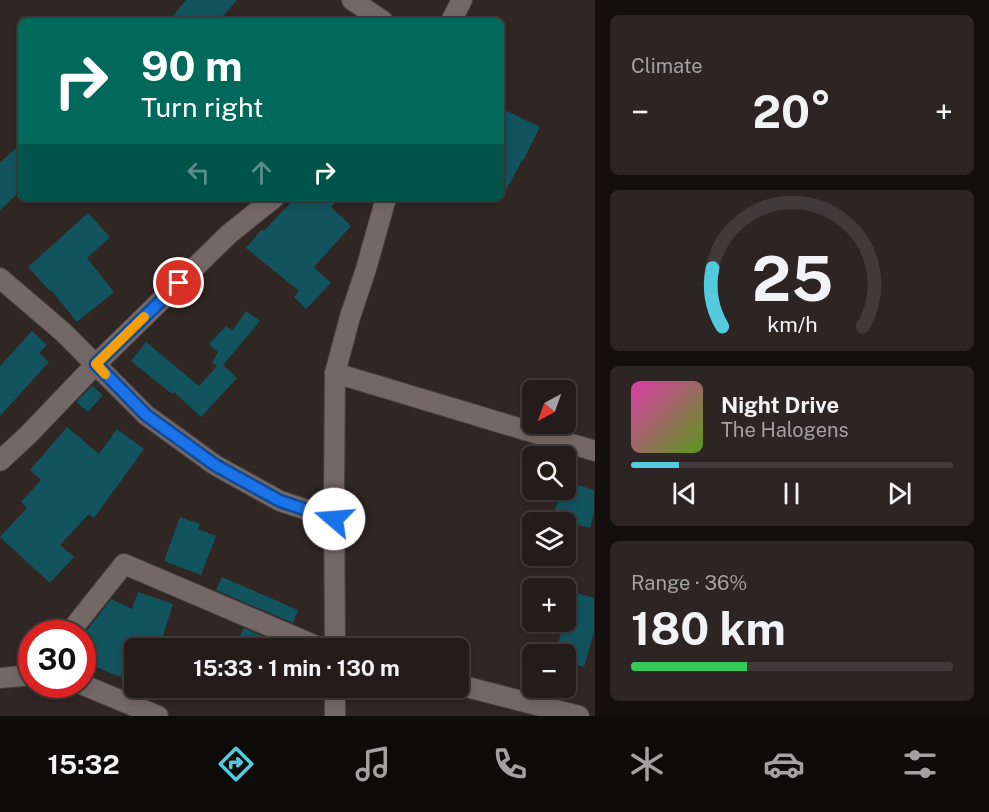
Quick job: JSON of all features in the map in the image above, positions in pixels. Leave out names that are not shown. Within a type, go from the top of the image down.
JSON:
[{"type":"street","points":[[352,0],[379,18]]},
{"type":"street","points":[[453,18],[462,0]]},
{"type":"street","points":[[0,461],[229,234],[270,201]]},
{"type":"street","points":[[335,638],[335,373],[385,201]]},
{"type":"street","points":[[0,278],[63,333],[146,415],[215,465],[280,501],[334,519]]},
{"type":"street","points":[[335,373],[594,451]]},
{"type":"street","points":[[79,620],[123,564],[297,638]]},
{"type":"street","points":[[0,678],[18,676]]},
{"type":"street","points":[[469,688],[579,716]]},
{"type":"street","points":[[96,690],[158,716]]},
{"type":"street","points":[[335,698],[335,716]]},
{"type":"building","points":[[186,0],[237,0],[222,18],[171,18]]},
{"type":"building","points":[[504,109],[540,127],[504,194]]},
{"type":"building","points":[[18,146],[18,193],[0,210],[0,163]]},
{"type":"building","points":[[292,201],[336,201],[331,207],[351,226],[314,267],[331,283],[306,309],[294,297],[299,291],[246,248],[262,229],[264,231]]},
{"type":"building","points":[[88,213],[110,237],[87,258],[114,292],[77,322],[51,290],[28,267]]},
{"type":"building","points":[[246,311],[260,321],[223,365],[237,378],[201,417],[174,392],[172,394],[131,361],[146,342],[199,386],[217,366],[212,362],[218,352],[209,344],[226,326],[232,331]]},
{"type":"building","points":[[32,331],[47,345],[39,353],[49,362],[0,416],[0,366]]},
{"type":"building","points":[[92,386],[103,395],[88,412],[76,402]]},
{"type":"building","points":[[67,427],[99,454],[117,429],[144,449],[94,518],[89,514],[60,545],[74,557],[50,583],[0,537],[27,508],[21,502],[41,480],[30,470]]},
{"type":"building","points":[[576,484],[594,490],[594,513],[590,528],[576,524],[576,512],[555,512],[558,500],[576,500]]},
{"type":"building","points":[[180,517],[200,524],[198,529],[216,536],[201,575],[164,561]]},
{"type":"building","points":[[222,577],[298,610],[293,623],[216,590]]},
{"type":"building","points":[[138,592],[173,604],[162,638],[124,638],[124,678],[96,667],[95,620],[111,599],[132,609]]},
{"type":"building","points":[[576,593],[594,598],[594,632],[584,667],[576,665],[576,644],[558,644],[561,632],[576,632]]},
{"type":"building","points":[[244,628],[267,638],[238,638]]},
{"type":"slow traffic","points":[[105,374],[96,364],[144,317]]},
{"type":"route","points":[[179,283],[96,364],[146,415],[215,465],[280,501],[334,519]]}]
